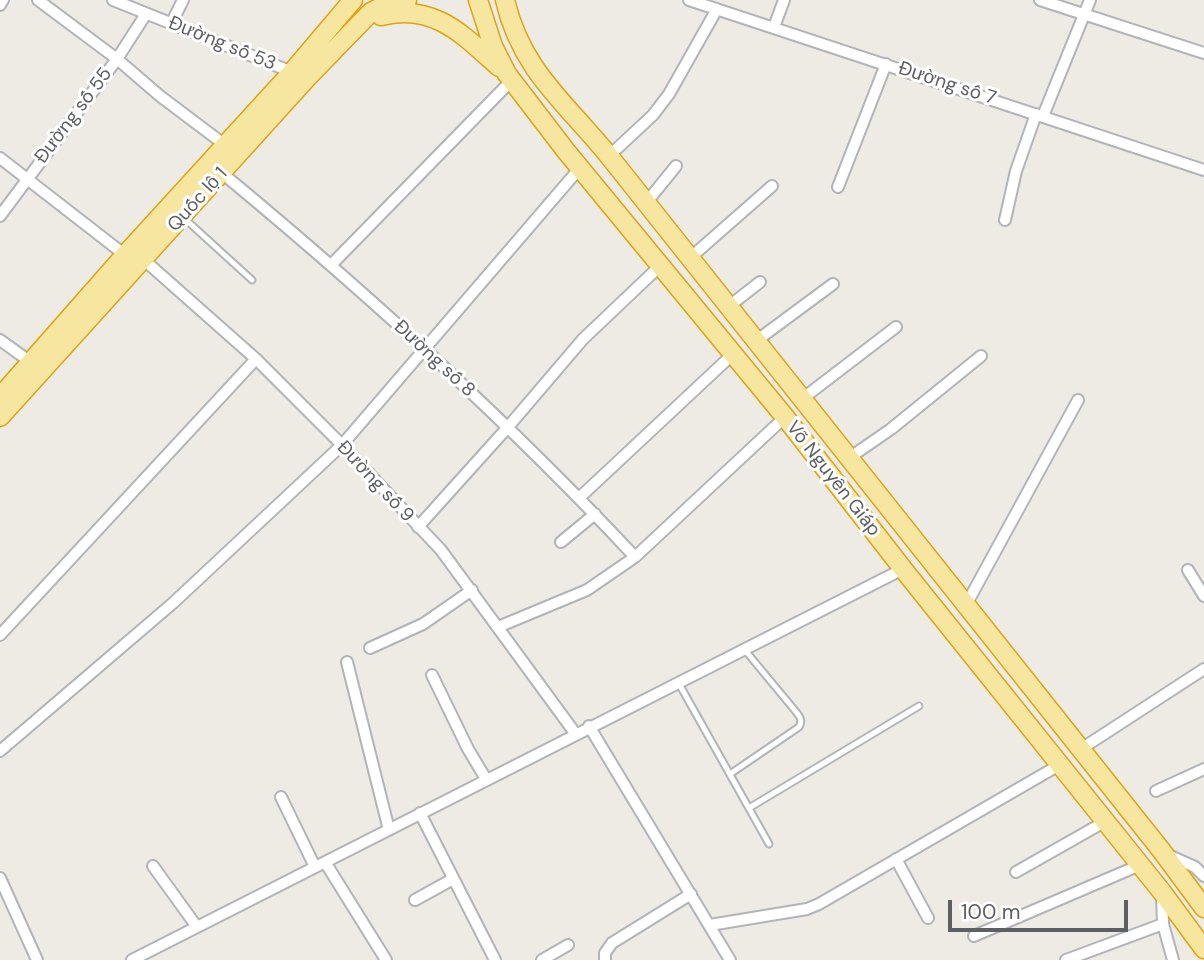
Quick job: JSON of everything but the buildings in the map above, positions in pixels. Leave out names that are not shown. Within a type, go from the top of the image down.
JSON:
[{"type":"highway","name":"Quốc lộ 1","points":[[0,397],[292,72],[353,0]]},
{"type":"highway","name":"Quốc lộ 1","points":[[0,417],[307,78],[364,20],[383,6],[407,0]]},
{"type":"highway","name":"Võ Nguyên Giáp","points":[[478,0],[493,46],[510,77],[579,169],[785,417],[1162,892],[1204,949]]},
{"type":"highway","name":"Võ Nguyên Giáp","points":[[505,0],[526,57],[547,88],[589,131],[1161,850],[1204,908]]},
{"type":"highway","points":[[364,20],[389,14],[431,16],[465,36],[510,77]]},
{"type":"street","points":[[0,5],[4,0]]},
{"type":"street","points":[[38,0],[225,145]]},
{"type":"street","name":"Đường số 53","points":[[113,0],[292,72]]},
{"type":"street","points":[[171,24],[183,0]]},
{"type":"street","name":"Đường số 7","points":[[689,0],[1204,170]]},
{"type":"street","points":[[774,27],[784,0]]},
{"type":"street","points":[[1040,0],[1204,53]]},
{"type":"street","points":[[1005,220],[1016,171],[1090,0]]},
{"type":"street","points":[[608,156],[653,115],[669,94],[717,9]]},
{"type":"street","name":"Đường số 55","points":[[0,216],[117,59],[146,14]]},
{"type":"street","points":[[838,187],[886,64]]},
{"type":"street","points":[[332,264],[510,77]]},
{"type":"street","points":[[0,158],[125,255]]},
{"type":"street","points":[[646,203],[676,166]]},
{"type":"street","points":[[0,751],[173,603],[342,445],[579,169]]},
{"type":"street","name":"Đường số 8","points":[[222,173],[332,264],[508,427],[635,557]]},
{"type":"street","points":[[690,258],[772,186]]},
{"type":"street","name":"Đường số 9","points":[[143,259],[256,359],[441,550],[575,733]]},
{"type":"street","points":[[418,527],[583,339],[661,265]]},
{"type":"street","points":[[728,307],[760,282]]},
{"type":"street","points":[[756,341],[832,284]]},
{"type":"street","points":[[802,399],[896,327]]},
{"type":"street","points":[[0,340],[32,363]]},
{"type":"street","points":[[579,498],[733,354]]},
{"type":"street","points":[[849,458],[891,429],[981,356]]},
{"type":"street","points":[[0,635],[256,359]]},
{"type":"street","points":[[966,605],[1078,400]]},
{"type":"street","points":[[498,627],[587,590],[635,557],[785,417]]},
{"type":"street","points":[[561,542],[595,514]]},
{"type":"street","points":[[132,960],[903,569]]},
{"type":"street","points":[[1188,570],[1204,596]]},
{"type":"street","points":[[370,648],[422,624],[472,590]]},
{"type":"street","points":[[347,662],[389,830]]},
{"type":"street","points":[[1081,749],[1204,669]]},
{"type":"street","points":[[432,675],[468,749],[486,779]]},
{"type":"street","points":[[589,726],[730,960]]},
{"type":"street","points":[[710,925],[807,909],[1061,764]]},
{"type":"street","points":[[1157,791],[1204,769]]},
{"type":"street","points":[[281,797],[320,865],[386,960]]},
{"type":"street","points":[[420,813],[495,960]]},
{"type":"street","points":[[1016,872],[1106,821]]},
{"type":"street","points":[[1161,850],[1173,859],[1200,866],[1204,876]]},
{"type":"street","points":[[896,859],[928,918]]},
{"type":"street","points":[[974,936],[1140,865]]},
{"type":"street","points":[[153,866],[197,927]]},
{"type":"street","points":[[0,878],[37,960]]},
{"type":"street","points":[[415,900],[453,879]]},
{"type":"street","points":[[1162,892],[1163,924],[1174,959]]},
{"type":"street","points":[[605,960],[605,953],[612,943],[691,894]]},
{"type":"street","points":[[1066,960],[1163,924]]},
{"type":"street","points":[[542,960],[568,945]]},
{"type":"lane","points":[[182,217],[253,280]]},
{"type":"lane","points":[[730,774],[801,724],[797,713],[744,649]]},
{"type":"lane","points":[[678,682],[769,844]]},
{"type":"lane","points":[[749,808],[919,706]]}]
